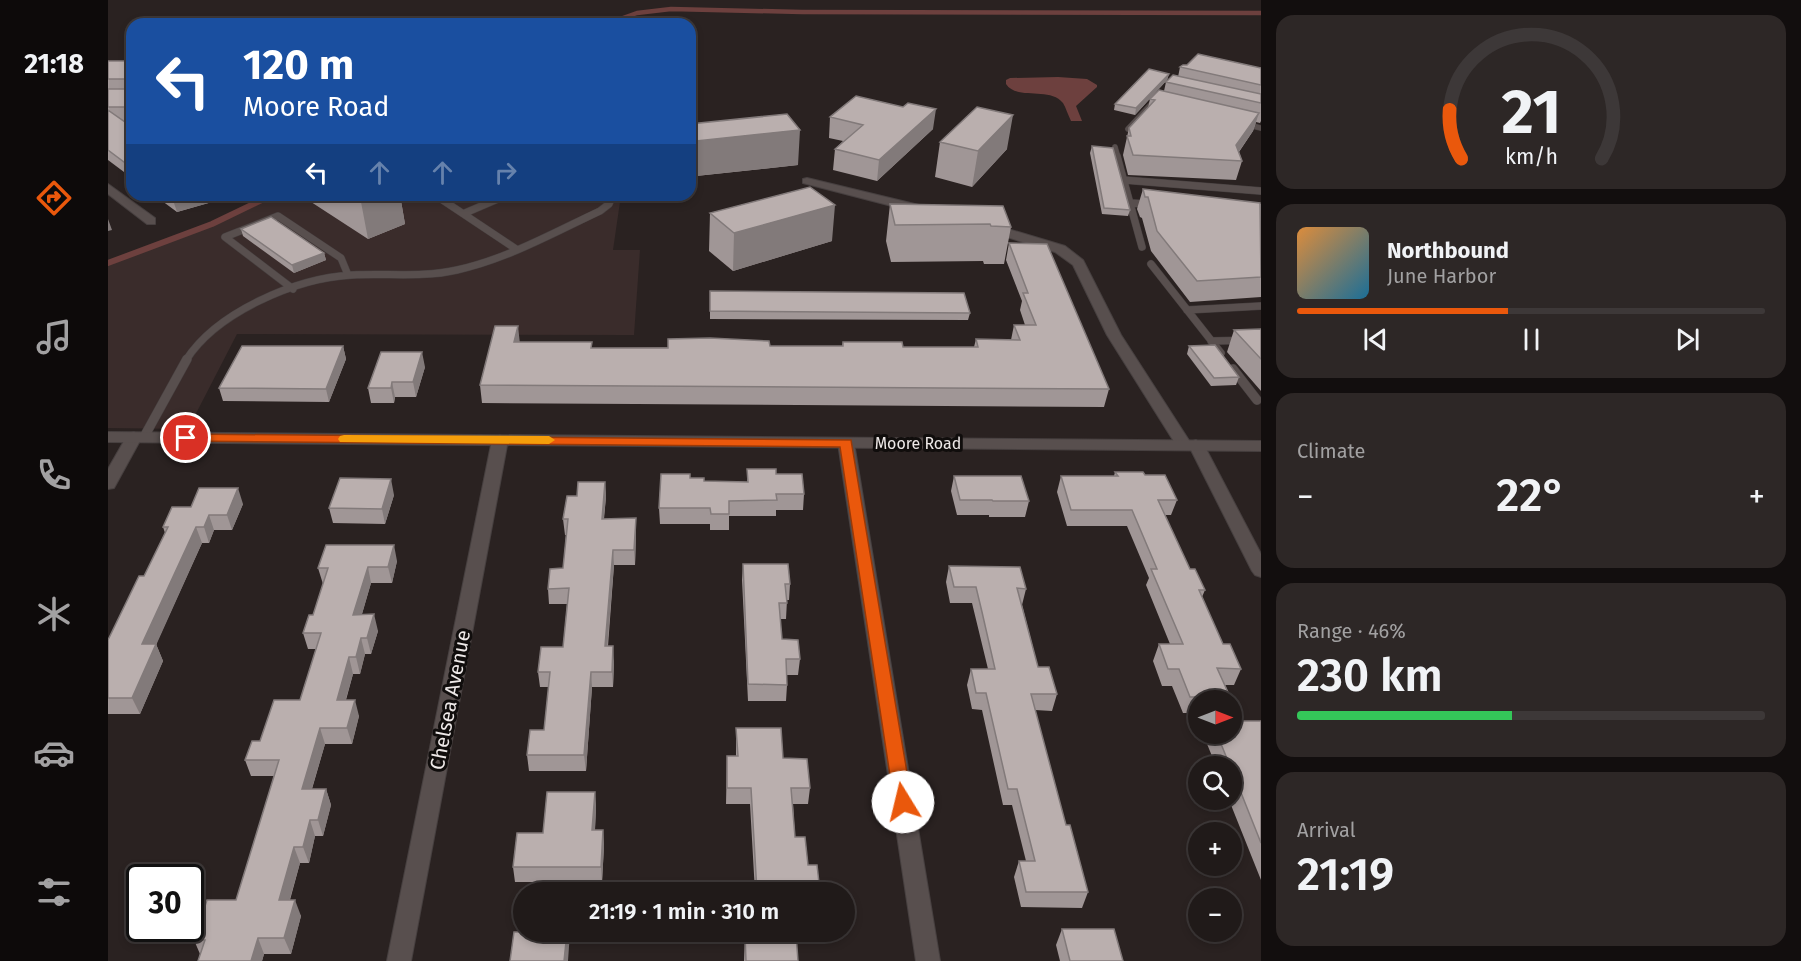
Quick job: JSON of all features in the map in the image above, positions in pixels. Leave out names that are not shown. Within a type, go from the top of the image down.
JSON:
[{"type":"street","points":[[807,181],[932,213]]},
{"type":"street","points":[[110,192],[151,221]]},
{"type":"street","points":[[978,224],[1042,242],[1070,255],[1078,263],[1114,335],[1190,445],[1261,571]]},
{"type":"street","name":"Moore Road","points":[[108,437],[1261,446]]},
{"type":"street","points":[[108,484],[139,437]]},
{"type":"street","name":"Chelsea Avenue","points":[[399,961],[501,440]]},
{"type":"street","points":[[846,442],[928,961]]},
{"type":"lane","points":[[1128,129],[1159,96]]},
{"type":"lane","points":[[1152,103],[1163,106]]},
{"type":"lane","points":[[1239,123],[1261,128]]},
{"type":"lane","points":[[1115,147],[1142,247]]},
{"type":"lane","points":[[1124,180],[1261,191]]},
{"type":"lane","points":[[445,201],[516,249]]},
{"type":"lane","points":[[465,213],[493,201]]},
{"type":"lane","points":[[139,437],[192,353],[204,337],[223,321],[293,289],[327,278],[348,275],[452,272],[475,267],[600,211],[610,201]]},
{"type":"lane","points":[[1130,202],[1154,204]]},
{"type":"lane","points":[[293,289],[285,280],[225,237],[278,216],[341,258],[348,275]]},
{"type":"lane","points":[[1151,264],[1257,400]]},
{"type":"lane","points":[[1187,310],[1261,306]]},
{"type":"lane","points":[[1211,341],[1261,340]]},
{"type":"shaded area","points":[[1010,78],[1087,79],[1097,85],[1076,106],[1082,121],[1071,121],[1063,103],[1057,98],[1050,95],[1018,92],[1006,84],[1006,80]]},
{"type":"shaded area","points":[[260,201],[620,201],[613,250],[640,250],[634,335],[237,334],[188,429],[108,428],[108,263],[212,224]]},
{"type":"building","points":[[1198,54],[1261,68],[1261,85],[1180,67],[1187,65]]},
{"type":"building","points":[[108,61],[126,61],[126,79],[108,79]]},
{"type":"building","points":[[1149,69],[1169,74],[1136,108],[1115,104]]},
{"type":"building","points":[[1173,75],[1261,94],[1261,103],[1166,82]]},
{"type":"building","points":[[108,89],[126,89],[126,107],[108,107]]},
{"type":"building","points":[[1159,90],[1259,113],[1236,145],[1242,161],[1133,155],[1127,136],[1131,136],[1129,128],[1155,100],[1150,99]]},
{"type":"building","points":[[856,96],[903,107],[908,103],[936,109],[879,160],[835,149],[863,125],[830,117]]},
{"type":"building","points":[[977,107],[1013,115],[978,151],[940,142]]},
{"type":"building","points":[[108,110],[126,123],[126,164],[108,150]]},
{"type":"building","points":[[787,114],[800,130],[696,141],[696,123]]},
{"type":"building","points":[[1092,146],[1113,148],[1130,210],[1104,208]]},
{"type":"building","points":[[810,187],[835,205],[734,233],[710,213]]},
{"type":"building","points":[[1143,189],[1260,203],[1261,277],[1197,281],[1157,231],[1148,197],[1145,197]]},
{"type":"building","points":[[890,204],[1003,206],[1011,227],[991,226],[990,224],[895,225]]},
{"type":"building","points":[[271,217],[324,253],[292,265],[241,229]]},
{"type":"building","points":[[1009,243],[1047,244],[1109,389],[480,385],[495,326],[518,326],[514,342],[592,342],[591,348],[668,348],[668,339],[710,338],[769,341],[770,346],[843,346],[843,342],[902,342],[903,347],[978,347],[976,339],[1020,340],[1014,325],[1036,325],[1023,293],[1028,293]]},
{"type":"building","points":[[710,291],[964,293],[970,313],[710,311]]},
{"type":"building","points":[[1261,329],[1261,359],[1234,330]]},
{"type":"building","points":[[1215,345],[1239,377],[1214,378],[1189,346]]},
{"type":"building","points":[[242,346],[343,346],[326,389],[219,388]]},
{"type":"building","points":[[381,352],[422,352],[413,382],[392,382],[391,388],[368,388]]},
{"type":"building","points":[[747,469],[776,469],[776,474],[802,474],[804,494],[776,494],[777,500],[729,501],[729,514],[711,514],[710,508],[659,508],[661,474],[690,474],[690,478],[704,478],[704,481],[748,482]]},
{"type":"building","points":[[1115,472],[1165,475],[1177,500],[1158,500],[1190,569],[1195,569],[1205,590],[1199,590],[1223,644],[1230,644],[1241,669],[1217,668],[1227,690],[1188,690],[1188,692],[1179,669],[1168,669],[1159,644],[1183,644],[1151,569],[1157,569],[1132,510],[1071,510],[1061,476],[1118,476]]},
{"type":"building","points":[[954,476],[1021,476],[1029,501],[960,500]]},
{"type":"building","points":[[340,478],[391,479],[382,509],[329,508]]},
{"type":"building","points":[[578,482],[605,482],[602,519],[636,518],[634,550],[613,550],[605,646],[613,646],[612,672],[591,672],[584,755],[527,755],[530,730],[544,730],[550,672],[538,672],[541,647],[563,647],[569,588],[548,589],[550,569],[563,568],[568,519],[563,519],[567,496],[577,496]]},
{"type":"building","points":[[199,488],[238,488],[227,515],[209,515],[204,527],[196,527],[142,644],[156,644],[132,698],[108,698],[108,640],[139,576],[144,576],[168,527],[163,527],[172,507],[191,507]]},
{"type":"building","points":[[326,545],[394,545],[388,567],[368,567],[353,615],[374,614],[367,638],[361,638],[356,657],[349,657],[337,700],[355,700],[347,728],[320,728],[302,789],[326,789],[318,820],[310,820],[303,847],[294,847],[279,900],[295,900],[284,938],[258,938],[251,961],[198,961],[205,940],[204,909],[207,900],[236,900],[279,760],[245,760],[252,741],[260,741],[274,700],[300,700],[321,633],[303,633],[309,615],[313,615],[328,568],[318,568]]},
{"type":"building","points":[[743,564],[788,564],[790,584],[785,584],[787,603],[779,603],[782,639],[798,640],[800,659],[786,659],[787,685],[748,684]]},
{"type":"building","points":[[949,566],[1020,567],[1026,589],[1017,588],[1038,667],[1049,667],[1057,694],[1031,694],[1066,825],[1070,825],[1088,892],[1026,892],[1019,861],[1035,861],[1017,789],[1008,789],[986,693],[976,693],[971,669],[995,669],[982,612],[976,587],[954,587]]},
{"type":"building","points":[[1242,721],[1261,721],[1261,843],[1242,795],[1242,756],[1226,756],[1221,744],[1242,744]]},
{"type":"building","points":[[736,728],[781,728],[783,758],[807,759],[810,788],[791,788],[795,837],[805,837],[808,865],[817,865],[819,882],[756,882],[751,788],[727,788],[727,756],[738,756]]},
{"type":"building","points":[[547,792],[595,792],[592,830],[603,830],[601,867],[513,867],[517,833],[543,833]]},
{"type":"building","points":[[1062,929],[1114,929],[1123,961],[1070,961]]},
{"type":"building","points":[[513,939],[513,942],[566,942],[564,961],[510,961]]},
{"type":"building","points":[[745,942],[797,942],[798,961],[746,961]]},
{"type":"waterway","points":[[623,18],[637,13],[671,9],[802,12],[1261,13]]},
{"type":"waterway","points":[[108,263],[212,224],[260,201]]},
{"type":"slow traffic","points":[[344,439],[549,440]]},
{"type":"route","points":[[186,438],[846,442],[903,802]]}]
